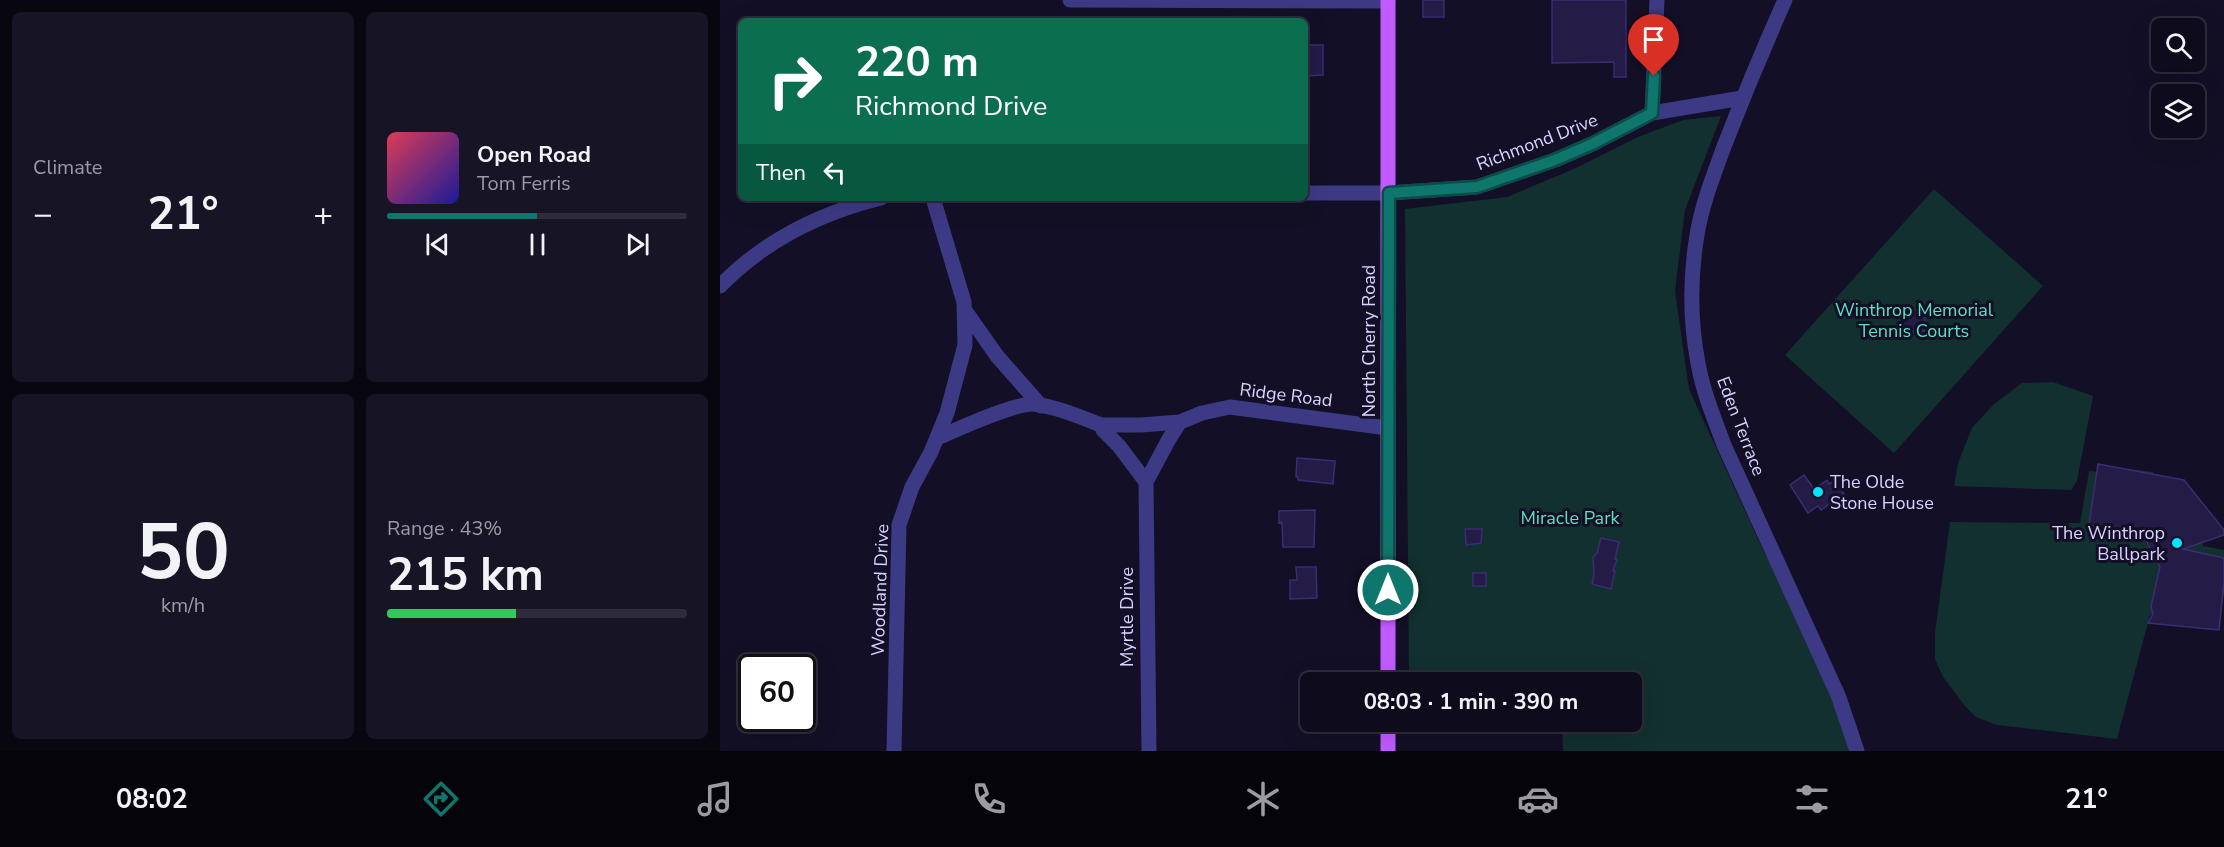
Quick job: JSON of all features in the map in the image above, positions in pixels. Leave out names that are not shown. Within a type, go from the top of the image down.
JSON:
[{"type":"main road","name":"North Cherry Road","points":[[1388,1],[1388,672]]},
{"type":"main road","points":[[1388,732],[1388,751]]},
{"type":"street","points":[[1070,0],[1388,1]]},
{"type":"street","points":[[1652,113],[1657,0]]},
{"type":"street","name":"Eden Terrace","points":[[1785,0],[1742,98],[1707,192],[1697,234],[1692,277],[1692,309],[1698,363],[1708,405],[1838,695],[1857,751]]},
{"type":"street","name":"Richmond Drive","points":[[1308,193],[1389,193],[1477,187],[1555,160],[1652,113],[1742,98]]},
{"type":"street","points":[[720,286],[751,258],[783,236],[818,218],[868,201]]},
{"type":"street","points":[[934,201],[964,302],[965,345],[947,413],[937,438]]},
{"type":"street","points":[[964,309],[997,356],[1041,406]]},
{"type":"street","name":"Ridge Road","points":[[937,438],[998,413],[1032,404],[1062,411],[1101,425],[1180,422],[1202,413],[1230,407],[1388,428]]},
{"type":"street","points":[[1146,482],[1168,439],[1180,422]]},
{"type":"street","name":"Ridge Road","points":[[1101,425],[1146,482]]},
{"type":"street","name":"Woodland Drive","points":[[894,751],[899,525],[912,486],[937,438]]},
{"type":"street","name":"Myrtle Drive","points":[[1146,482],[1149,751]]},
{"type":"green space","name":"Miracle Park","points":[[1721,116],[1685,210],[1675,291],[1689,389],[1765,554],[1827,670],[1855,751],[1563,751],[1562,732],[1642,732],[1642,672],[1409,672],[1405,209],[1507,197],[1576,168],[1638,137],[1683,120]]},
{"type":"green space","name":"Winthrop Memorial Tennis Courts","points":[[1934,189],[2043,286],[1894,453],[1785,355]]},
{"type":"green space","points":[[2053,382],[2093,396],[2077,481],[2071,490],[1954,486],[1958,463],[1972,428],[1994,404],[2022,383]]},
{"type":"green space","points":[[2106,466],[2153,472],[2151,482],[2203,536],[2203,546],[2224,550],[2224,593],[2220,625],[2150,615],[2117,739],[1997,725],[1976,717],[1943,677],[1935,659],[1935,633],[1950,522],[2080,523],[2089,471],[2105,473]]},
{"type":"building","points":[[1423,0],[1444,0],[1444,17],[1423,17]]},
{"type":"building","points":[[1552,0],[1626,0],[1626,77],[1614,77],[1614,62],[1552,63]]},
{"type":"building","points":[[1308,45],[1323,45],[1323,75],[1308,76]]},
{"type":"building","points":[[1902,310],[1924,310],[1925,331],[1904,331]]},
{"type":"building","points":[[1297,458],[1335,461],[1333,484],[1298,480],[1296,477]]},
{"type":"building","name":"The Winthrop Ballpark","points":[[2098,464],[2184,480],[2224,530],[2224,535],[2183,549],[2224,558],[2219,630],[2148,623],[2153,614],[2151,606],[2160,567],[2146,540],[2127,532],[2089,525]]},
{"type":"building","name":"The Olde Stone House","points":[[1804,475],[1814,489],[1827,480],[1829,484],[1835,480],[1844,494],[1821,510],[1818,506],[1808,513],[1790,485]]},
{"type":"building","points":[[1315,510],[1314,547],[1283,547],[1279,511]]},
{"type":"building","points":[[1465,529],[1482,529],[1481,543],[1466,545]]},
{"type":"building","points":[[1601,538],[1619,542],[1611,589],[1592,584],[1593,557],[1597,553]]},
{"type":"building","points":[[1296,567],[1316,567],[1317,598],[1290,599],[1290,580],[1297,580]]},
{"type":"building","points":[[1473,573],[1486,573],[1486,586],[1473,586]]},
{"type":"place","name":"The Olde Stone House","points":[[1818,492]]},
{"type":"place","name":"The Winthrop Ballpark","points":[[2177,543]]},
{"type":"route","points":[[1388,590],[1389,193],[1477,187],[1516,175],[1592,144],[1652,113],[1654,76]]}]
